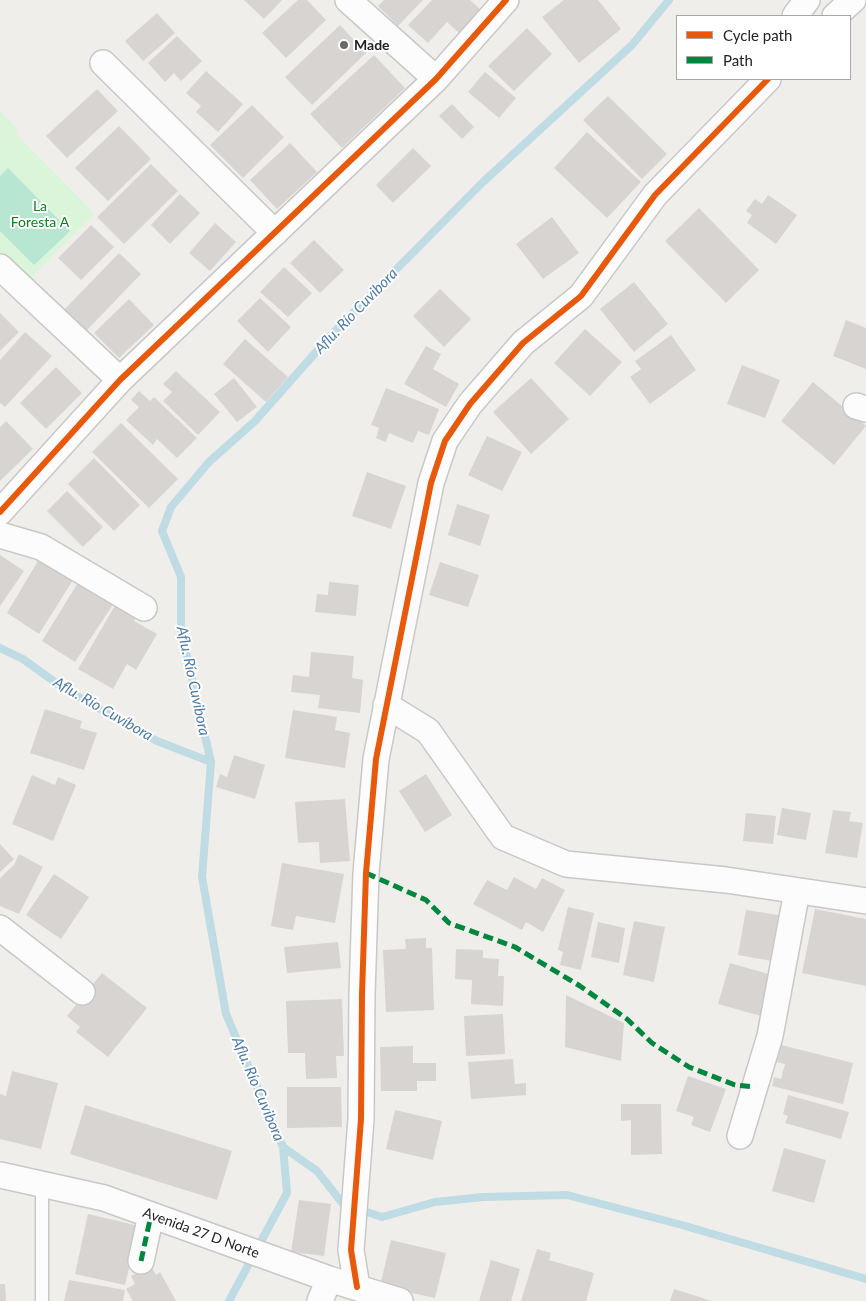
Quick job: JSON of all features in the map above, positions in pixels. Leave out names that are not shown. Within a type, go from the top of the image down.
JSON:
[{"type":"street","points":[[348,0],[436,79]]},
{"type":"street","points":[[0,512],[120,380],[436,79],[506,0]]},
{"type":"street","points":[[796,15],[807,0]]},
{"type":"street","points":[[836,15],[853,0]]},
{"type":"street","points":[[103,63],[275,233]]},
{"type":"street","points":[[357,1287],[351,1250],[361,1119],[362,994],[366,873],[376,759],[431,483],[445,441],[470,404],[523,343],[580,296],[655,195],[767,80]]},
{"type":"street","points":[[0,267],[120,380]]},
{"type":"street","points":[[0,535],[41,547],[144,608]]},
{"type":"street","points":[[386,705],[428,731],[503,838],[566,864],[726,880],[866,901]]},
{"type":"street","points":[[740,1136],[770,1036],[797,891]]},
{"type":"street","points":[[0,928],[82,992]]},
{"type":"street","name":"Avenida 27 D Norte","points":[[0,1175],[104,1198],[152,1215],[324,1290],[357,1287],[400,1301]]},
{"type":"street","points":[[141,1261],[152,1215]]},
{"type":"lane","points":[[42,1183],[42,1301]]},
{"type":"green space","name":"La Foresta A","points":[[0,111],[18,129],[15,133],[95,214],[22,286],[0,264]]},
{"type":"green space","points":[[8,168],[70,231],[34,265],[0,231],[0,176]]},
{"type":"building","points":[[244,0],[282,0],[264,19]]},
{"type":"building","points":[[298,0],[307,0],[326,20],[286,58],[262,33]]},
{"type":"building","points":[[384,0],[423,0],[398,26],[378,6]]},
{"type":"building","points":[[432,0],[470,0],[481,10],[459,33],[447,22],[428,43],[408,25]]},
{"type":"building","points":[[564,0],[598,0],[621,29],[579,63],[542,17]]},
{"type":"building","points":[[157,13],[175,33],[143,61],[125,41]]},
{"type":"building","points":[[340,25],[366,53],[312,105],[285,77]]},
{"type":"building","points":[[527,28],[552,54],[514,91],[488,66]]},
{"type":"building","points":[[177,36],[202,61],[181,81],[174,73],[165,82],[148,63]]},
{"type":"building","points":[[374,55],[405,88],[342,148],[310,114]]},
{"type":"building","points":[[206,71],[243,104],[218,132],[196,112],[201,106],[186,93]]},
{"type":"building","points":[[485,72],[516,98],[499,118],[468,92]]},
{"type":"building","points":[[97,89],[118,111],[67,158],[46,136]]},
{"type":"building","points":[[608,96],[667,154],[642,179],[583,120]]},
{"type":"building","points":[[452,104],[474,127],[462,139],[439,116]]},
{"type":"building","points":[[252,105],[284,137],[243,178],[210,145]]},
{"type":"building","points":[[119,126],[151,159],[108,201],[75,168]]},
{"type":"building","points":[[587,132],[641,182],[607,218],[554,168]]},
{"type":"building","points":[[290,143],[317,172],[277,209],[250,180]]},
{"type":"building","points":[[413,148],[431,166],[393,203],[376,185]]},
{"type":"building","points":[[151,164],[178,191],[124,244],[97,217]]},
{"type":"building","points":[[180,194],[200,213],[170,244],[151,225]]},
{"type":"building","points":[[768,195],[797,215],[776,244],[747,223],[752,215],[746,211],[755,199],[762,204]]},
{"type":"building","points":[[699,208],[759,270],[726,303],[665,241]]},
{"type":"building","points":[[552,217],[579,253],[543,279],[516,244]]},
{"type":"building","points":[[215,223],[236,242],[210,271],[189,253]]},
{"type":"building","points":[[91,225],[114,247],[81,280],[58,258]]},
{"type":"building","points":[[314,240],[344,270],[320,293],[290,263]]},
{"type":"building","points":[[119,253],[141,274],[85,332],[63,311]]},
{"type":"building","points":[[284,267],[312,293],[288,317],[260,292]]},
{"type":"building","points":[[634,282],[668,324],[634,352],[600,309]]},
{"type":"building","points":[[440,289],[471,319],[444,347],[413,316]]},
{"type":"building","points":[[260,298],[291,327],[268,352],[237,321]]},
{"type":"building","points":[[129,299],[154,325],[119,358],[94,333]]},
{"type":"building","points":[[0,313],[19,332],[0,351]]},
{"type":"building","points":[[846,320],[866,328],[866,369],[833,356]]},
{"type":"building","points":[[585,329],[622,362],[590,396],[554,363]]},
{"type":"building","points":[[25,332],[52,356],[5,407],[0,403],[0,360]]},
{"type":"building","points":[[671,335],[696,370],[650,404],[630,377],[641,369],[635,361]]},
{"type":"building","points":[[245,339],[288,377],[266,402],[223,364]]},
{"type":"building","points":[[426,346],[441,354],[433,369],[459,384],[446,407],[404,384]]},
{"type":"building","points":[[742,365],[780,380],[765,418],[727,404]]},
{"type":"building","points":[[56,367],[82,393],[46,429],[20,403]]},
{"type":"building","points":[[176,371],[220,412],[198,435],[163,401],[172,392],[163,384]]},
{"type":"building","points":[[234,378],[257,407],[237,422],[214,394]]},
{"type":"building","points":[[531,378],[569,419],[531,454],[493,412]]},
{"type":"building","points":[[813,382],[866,426],[834,465],[781,421]]},
{"type":"building","points":[[386,388],[439,409],[429,435],[418,431],[413,443],[389,433],[386,442],[376,438],[379,428],[371,425]]},
{"type":"building","points":[[139,391],[150,401],[154,397],[197,438],[177,458],[157,439],[153,445],[126,420],[139,407],[131,400]]},
{"type":"building","points":[[6,421],[33,449],[0,481],[0,427]]},
{"type":"building","points":[[121,423],[178,479],[149,508],[92,452]]},
{"type":"building","points":[[487,436],[522,452],[502,491],[468,475]]},
{"type":"building","points":[[94,458],[140,505],[114,531],[68,484]]},
{"type":"building","points":[[367,472],[406,486],[391,529],[352,516]]},
{"type":"building","points":[[67,491],[103,527],[83,547],[47,511]]},
{"type":"building","points":[[457,504],[490,515],[480,546],[448,535]]},
{"type":"building","points":[[0,555],[24,571],[0,606]]},
{"type":"building","points":[[39,559],[73,580],[39,634],[7,613]]},
{"type":"building","points":[[440,562],[479,575],[468,607],[429,595]]},
{"type":"building","points":[[79,581],[114,603],[75,662],[42,641]]},
{"type":"building","points":[[329,582],[359,585],[356,616],[315,612],[317,594],[328,595]]},
{"type":"building","points":[[116,604],[137,616],[134,621],[157,634],[136,670],[127,664],[113,689],[78,669]]},
{"type":"building","points":[[311,652],[354,656],[352,678],[363,680],[360,713],[318,708],[320,695],[291,692],[293,675],[309,677]]},
{"type":"building","points":[[45,709],[82,721],[80,728],[97,733],[84,770],[30,753]]},
{"type":"building","points":[[293,710],[337,717],[335,730],[350,733],[345,768],[285,758]]},
{"type":"building","points":[[234,755],[265,765],[255,799],[216,787],[220,774],[227,777]]},
{"type":"building","points":[[426,774],[452,815],[425,832],[399,791]]},
{"type":"building","points":[[32,775],[55,785],[58,777],[76,785],[53,841],[12,824]]},
{"type":"building","points":[[345,799],[350,861],[320,863],[319,842],[298,843],[295,802]]},
{"type":"building","points":[[782,808],[811,813],[806,840],[777,835]]},
{"type":"building","points":[[833,810],[851,812],[849,821],[863,823],[857,858],[825,853]]},
{"type":"building","points":[[746,813],[776,816],[773,844],[743,841]]},
{"type":"building","points":[[0,844],[14,859],[0,872]]},
{"type":"building","points":[[19,854],[43,867],[19,914],[0,906],[0,878],[14,865]]},
{"type":"building","points":[[282,863],[344,874],[335,923],[296,916],[293,930],[271,926]]},
{"type":"building","points":[[54,874],[89,897],[61,939],[26,915]]},
{"type":"building","points":[[514,877],[536,889],[542,878],[565,890],[543,932],[526,922],[522,930],[473,904],[487,880],[507,890]]},
{"type":"building","points":[[568,907],[594,913],[581,970],[560,965],[563,952],[558,950]]},
{"type":"building","points":[[815,909],[866,919],[866,986],[802,973]]},
{"type":"building","points":[[746,910],[785,916],[777,962],[738,955]]},
{"type":"building","points":[[634,921],[665,927],[654,982],[623,975]]},
{"type":"building","points":[[598,922],[625,928],[619,963],[591,957]]},
{"type":"building","points":[[426,938],[426,948],[432,948],[434,1010],[386,1012],[383,950],[406,949],[405,939]]},
{"type":"building","points":[[338,942],[341,968],[287,973],[284,947]]},
{"type":"building","points":[[456,949],[483,950],[483,958],[499,959],[498,976],[504,976],[503,1006],[471,1004],[472,980],[455,979]]},
{"type":"building","points":[[730,963],[772,975],[761,1016],[718,1004]]},
{"type":"building","points":[[102,973],[147,1008],[108,1057],[76,1032],[80,1027],[67,1016]]},
{"type":"building","points":[[566,995],[624,1023],[621,1061],[565,1047]]},
{"type":"building","points":[[342,999],[344,1056],[336,1056],[337,1078],[306,1079],[305,1053],[288,1053],[286,1001]]},
{"type":"building","points":[[503,1014],[505,1054],[466,1056],[464,1016]]},
{"type":"building","points":[[781,1045],[853,1063],[843,1104],[772,1086],[774,1077],[781,1079],[785,1064],[777,1062]]},
{"type":"building","points":[[413,1046],[413,1063],[436,1063],[436,1081],[417,1081],[417,1091],[381,1091],[380,1047]]},
{"type":"building","points":[[513,1059],[515,1084],[526,1083],[526,1095],[471,1099],[468,1062]]},
{"type":"building","points":[[12,1071],[58,1083],[41,1149],[0,1139],[0,1094],[6,1096]]},
{"type":"building","points":[[688,1076],[726,1089],[710,1132],[691,1125],[694,1117],[676,1111]]},
{"type":"building","points":[[287,1087],[341,1087],[342,1127],[287,1128]]},
{"type":"building","points":[[788,1095],[849,1112],[841,1139],[785,1123],[788,1116],[783,1114]]},
{"type":"building","points":[[621,1104],[661,1104],[662,1154],[631,1155],[631,1120],[621,1121]]},
{"type":"building","points":[[85,1105],[232,1151],[217,1200],[70,1154]]},
{"type":"building","points":[[395,1110],[442,1121],[433,1160],[386,1149]]},
{"type":"building","points":[[784,1148],[826,1160],[814,1203],[772,1191]]},
{"type":"building","points":[[299,1200],[331,1204],[324,1256],[291,1252]]},
{"type":"building","points":[[88,1214],[139,1226],[125,1285],[75,1274]]},
{"type":"building","points":[[391,1240],[446,1253],[435,1298],[380,1286]]},
{"type":"building","points":[[537,1249],[551,1253],[549,1260],[594,1273],[586,1301],[521,1301]]},
{"type":"building","points":[[491,1260],[520,1269],[511,1301],[479,1301]]},
{"type":"building","points":[[151,1266],[156,1275],[160,1272],[176,1301],[133,1301],[126,1289],[135,1284],[131,1276]]},
{"type":"building","points":[[69,1280],[125,1290],[123,1301],[64,1301]]},
{"type":"building","points":[[0,1284],[5,1284],[6,1301],[0,1301]]},
{"type":"building","points":[[674,1289],[712,1301],[670,1301]]},
{"type":"waterway","name":"Aflu. Río Cuvibora","points":[[229,1301],[287,1193],[283,1147],[226,1014],[202,877],[211,762],[181,631],[181,577],[162,531],[171,507],[209,462],[255,421],[332,334],[483,182],[632,45],[669,0]]},
{"type":"waterway","name":"Aflu. Río Cuvíbora","points":[[0,648],[23,659],[63,688],[157,741],[211,762]]},
{"type":"waterway","points":[[283,1147],[317,1171],[343,1204],[382,1217],[435,1202],[483,1197],[567,1195],[682,1225],[866,1279]]},
{"type":"marked path","points":[[366,873],[426,900],[449,923],[515,947],[580,986],[627,1019],[652,1043],[689,1067],[735,1085],[755,1087]]},
{"type":"marked path","points":[[141,1261],[151,1215]]},
{"type":"cycle path","points":[[0,512],[120,380],[436,79],[506,0]]},
{"type":"cycle path","points":[[357,1287],[351,1250],[361,1119],[362,994],[366,873],[376,759],[431,483],[445,441],[470,404],[523,343],[581,296],[655,195],[767,80]]},
{"type":"place","name":"Made","points":[[344,45]]}]
